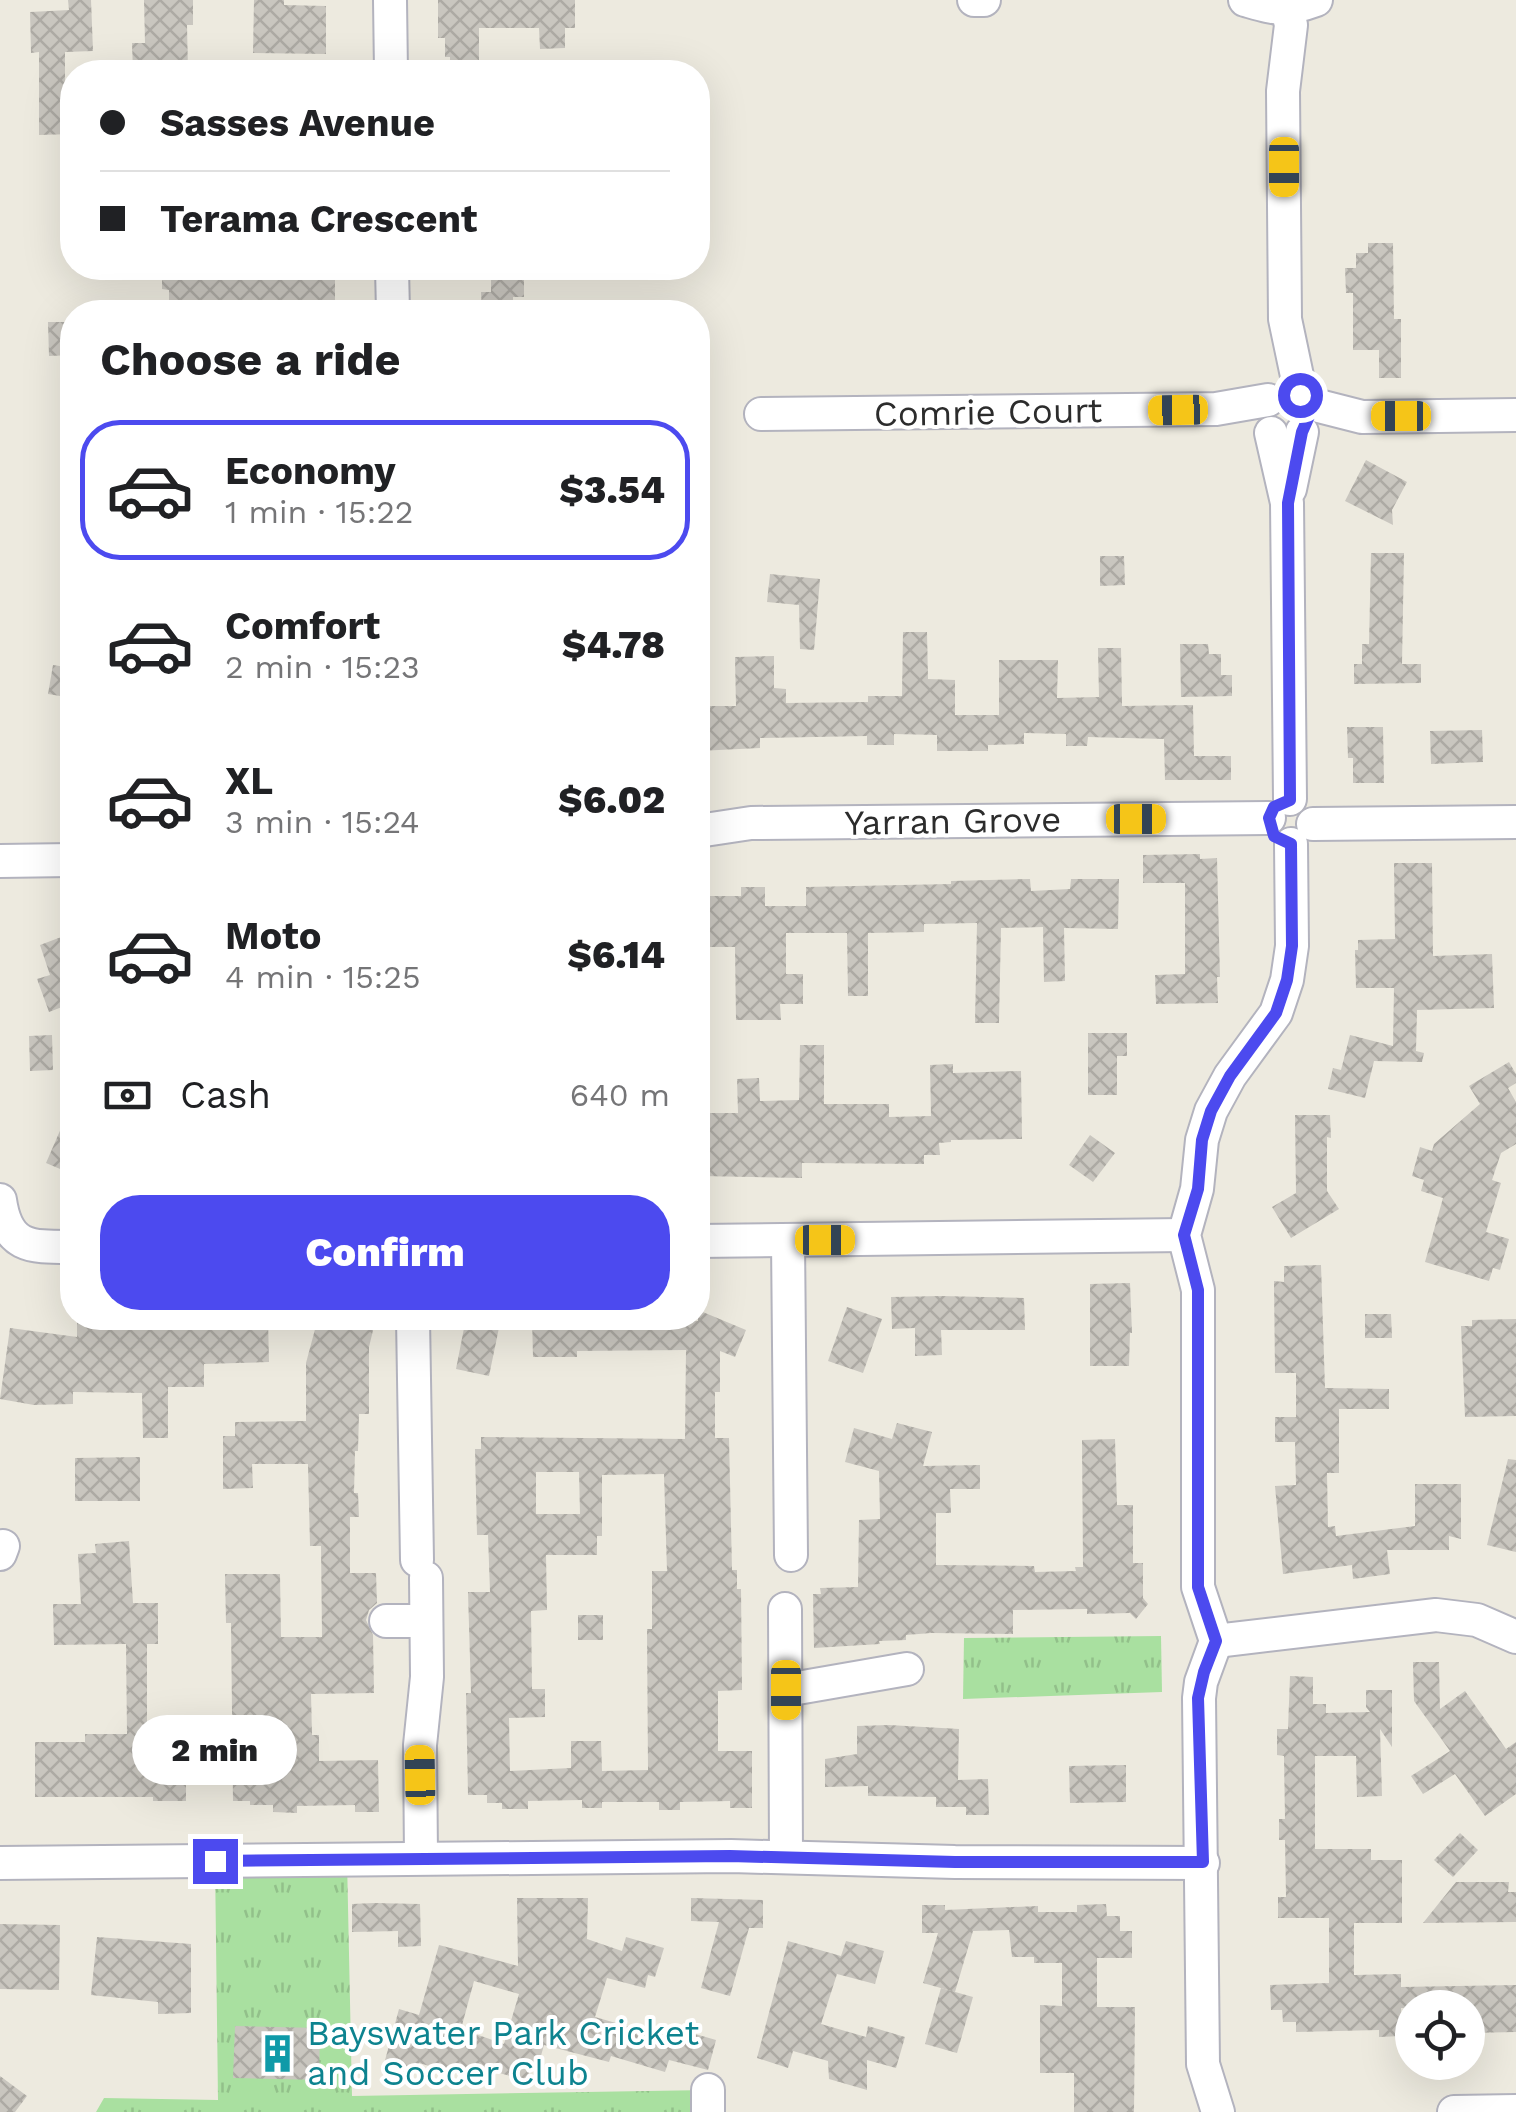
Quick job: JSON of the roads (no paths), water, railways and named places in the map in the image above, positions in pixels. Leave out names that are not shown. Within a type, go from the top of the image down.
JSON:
[{"type":"street","points":[[390,0],[391,60]]},
{"type":"street","points":[[974,0],[984,0]]},
{"type":"street","points":[[1281,3],[1273,24],[1283,91],[1288,503],[1279,809],[1274,836],[1516,822]]},
{"type":"street","name":"Comrie Court","points":[[761,414],[1216,410],[1286,414]]},
{"type":"street","points":[[1286,414],[1516,415]]},
{"type":"street","name":"Yarran Grove","points":[[710,829],[751,823],[1279,809]]},
{"type":"street","points":[[1218,2112],[1203,2064],[1198,1698],[1216,1641],[1198,1587],[1198,1290],[1184,1235],[1198,1189],[1202,1140],[1211,1111],[1230,1076],[1276,1013],[1287,980],[1302,834]]},
{"type":"street","points":[[0,861],[60,860]]},
{"type":"street","points":[[0,1200],[5,1238],[60,1246]]},
{"type":"street","points":[[710,1241],[1184,1235]]},
{"type":"street","points":[[788,1240],[790,1555]]},
{"type":"street","points":[[414,1330],[427,1677],[420,1745],[421,1857]]},
{"type":"street","points":[[785,1610],[786,1857]]},
{"type":"street","points":[[1216,1641],[1436,1616],[1477,1620],[1516,1638]]},
{"type":"street","points":[[386,1621],[426,1621]]},
{"type":"street","points":[[786,1690],[907,1668]]},
{"type":"street","points":[[0,1862],[786,1857],[1203,1862]]},
{"type":"street","points":[[1454,2112],[1516,2111]]},
{"type":"place","name":"Bayswater Park Cricket and Soccer Club","points":[[277,2053]]}]
